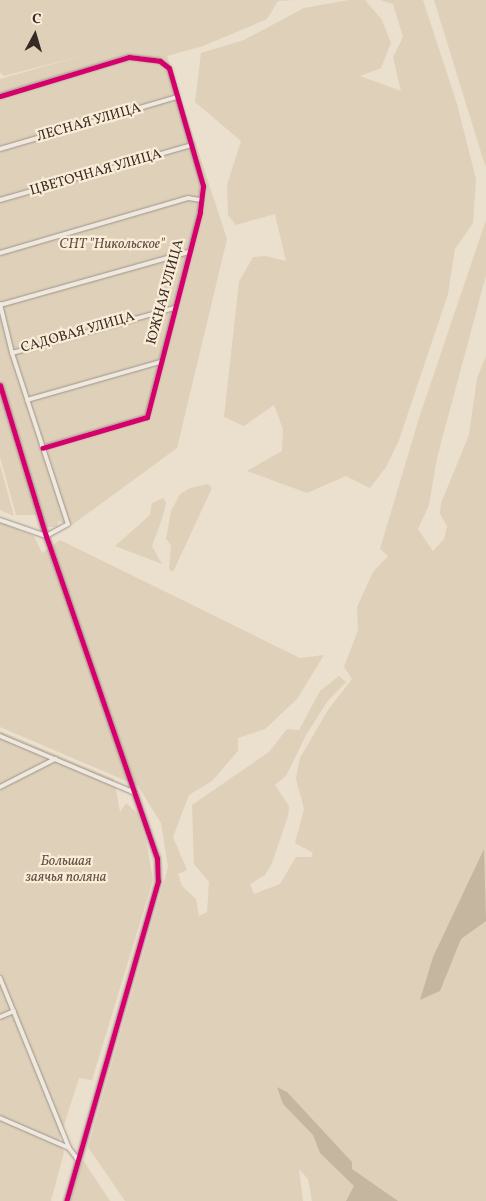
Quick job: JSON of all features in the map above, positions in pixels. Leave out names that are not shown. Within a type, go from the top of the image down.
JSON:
[{"type":"street","name":"ЮЖНАЯ УЛИЦА","points":[[0,96],[129,57],[160,61],[169,68],[203,186],[147,417],[42,448]]},
{"type":"street","name":"ЛЕСНАЯ УЛИЦА","points":[[0,149],[177,97]]},
{"type":"street","name":"ЦВЕТОЧНАЯ УЛИЦА","points":[[0,200],[192,145]]},
{"type":"street","points":[[0,252],[188,198],[200,200]]},
{"type":"street","points":[[0,520],[46,536],[68,524],[12,352],[0,305],[188,252]]},
{"type":"street","name":"САДОВАЯ УЛИЦА","points":[[12,352],[174,308]]},
{"type":"street","points":[[27,400],[160,362]]},
{"type":"street","points":[[0,385],[46,536],[157,858],[158,881],[66,1201]]},
{"type":"street","points":[[0,736],[135,793]]},
{"type":"street","points":[[0,787],[55,759]]},
{"type":"street","points":[[0,978],[69,1148],[78,1160]]},
{"type":"street","points":[[0,1017],[14,1011]]},
{"type":"street","points":[[0,1118],[69,1148]]},
{"type":"green space","name":"СНТ \"Никольское\"","points":[[0,0],[295,0],[278,1],[267,19],[203,46],[167,56],[227,239],[177,448],[72,525],[58,521],[57,527],[46,527],[40,515],[16,515],[0,457],[0,79],[88,54],[4,76],[0,72]]},
{"type":"green space","points":[[349,0],[365,0],[382,20],[391,43],[381,68],[360,76],[401,91],[393,57],[403,37],[393,4],[380,0],[423,0],[457,104],[476,179],[473,223],[455,249],[448,294],[399,440],[386,467],[370,488],[346,476],[307,493],[247,471],[282,451],[283,429],[274,405],[244,426],[224,417],[239,282],[253,257],[266,256],[286,261],[275,214],[236,225],[228,215],[227,185],[241,141],[195,102],[201,53],[244,40],[304,8]]},
{"type":"green space","points":[[434,0],[486,0],[486,167],[483,159]]},
{"type":"green space","points":[[486,220],[486,275],[437,458],[429,505],[418,529],[433,551],[444,539],[447,526],[440,514],[441,503],[469,435],[477,378],[486,356],[486,1201],[312,1201],[308,1179],[299,1169],[303,1201],[125,1201],[88,1147],[168,867],[161,823],[138,786],[0,727],[0,522],[34,536],[42,553],[60,540],[300,658],[324,655],[297,699],[265,729],[238,738],[238,751],[212,781],[189,795],[173,837],[187,870],[178,874],[182,886],[196,899],[199,916],[207,912],[209,882],[194,864],[192,805],[269,752],[287,729],[299,730],[320,691],[339,676],[346,682],[327,702],[306,735],[286,776],[275,785],[289,806],[288,816],[272,863],[265,875],[250,884],[254,894],[280,884],[296,857],[311,857],[313,853],[295,843],[304,809],[296,779],[300,758],[328,710],[352,679],[344,667],[358,630],[357,607],[373,572],[388,556],[380,549],[419,418]]},
{"type":"green space","points":[[0,465],[14,516],[0,510]]},
{"type":"green space","points":[[208,484],[212,488],[173,572],[169,569],[171,545],[166,539],[171,511],[180,494],[190,488]]},
{"type":"green space","points":[[163,498],[166,502],[163,516],[152,546],[162,564],[115,546],[150,515],[152,503]]},
{"type":"green space","name":"Большая заячья поляна","points":[[0,731],[114,779],[120,812],[126,803],[137,813],[146,840],[153,880],[92,1080],[79,1078],[59,1141],[64,1152],[51,1201],[0,1201]]},
{"type":"green space","points":[[83,1160],[110,1201],[71,1201]]},
{"type":"shaded area","points":[[484,849],[486,921],[461,939],[440,991],[420,1000],[433,957]]},
{"type":"shaded area","points":[[277,1087],[287,1092],[352,1162],[352,1169],[398,1201],[346,1201],[354,1186],[320,1153],[313,1135],[283,1104]]},
{"type":"cycle path","points":[[0,96],[129,57],[160,61],[169,68],[203,186],[200,212],[147,417],[42,448]]},
{"type":"cycle path","points":[[0,385],[46,536],[157,858],[158,881],[66,1201]]}]
